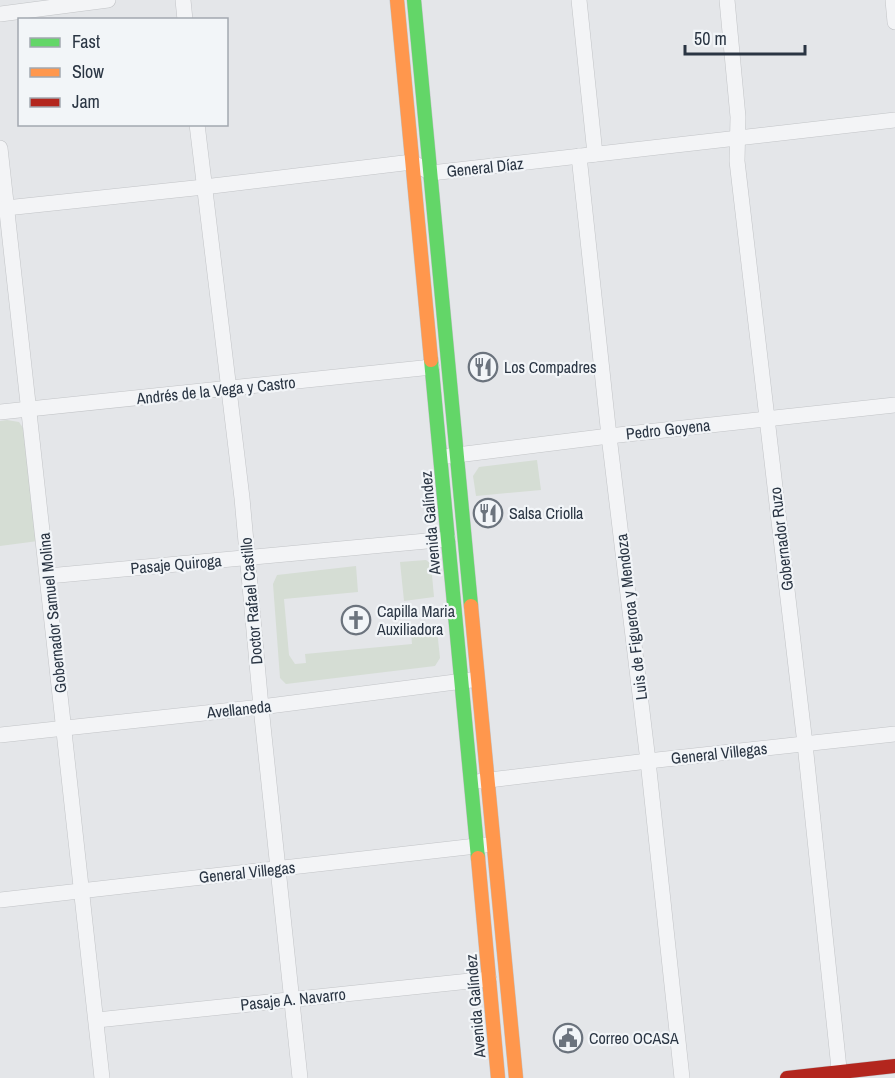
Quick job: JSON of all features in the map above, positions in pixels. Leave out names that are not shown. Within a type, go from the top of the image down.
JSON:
[{"type":"main road","name":"Avenida Galíndez","points":[[397,0],[498,1078]]},
{"type":"main road","name":"Avenida Galíndez","points":[[414,0],[516,1078]]},
{"type":"main road","points":[[792,1078],[840,1075],[895,1066]]},
{"type":"street","points":[[0,14],[108,0]]},
{"type":"street","points":[[183,0],[185,18]]},
{"type":"street","name":"Luis de Figueroa y Mendoza","points":[[579,0],[587,155],[609,436],[648,761],[682,1078]]},
{"type":"street","name":"Gobernador Ruzo","points":[[727,0],[738,117],[737,161],[805,744],[840,1075]]},
{"type":"street","points":[[893,0],[895,22]]},
{"type":"street","name":"General Díaz","points":[[412,162],[430,173],[895,120]]},
{"type":"street","name":"Doctor Rafael Castillo","points":[[197,126],[248,558],[261,707],[300,1078]]},
{"type":"street","name":"Gobernador Samuel Molina","points":[[0,148],[102,1078]]},
{"type":"street","points":[[6,208],[412,162]]},
{"type":"street","name":"Andrés de la Vega y Castro","points":[[0,412],[432,367]]},
{"type":"street","name":"Pedro Goyena","points":[[441,457],[895,405]]},
{"type":"street","name":"Pasaje Quiroga","points":[[48,576],[448,539]]},
{"type":"street","name":"Avellaneda","points":[[0,735],[261,707],[478,679]]},
{"type":"street","name":"General Villegas","points":[[471,782],[895,734]]},
{"type":"street","name":"General Villegas","points":[[0,900],[494,844]]},
{"type":"street","name":"Pasaje A. Navarro","points":[[97,1020],[489,979]]},
{"type":"shaded area","points":[[0,421],[19,422],[25,431],[38,541],[0,546]]},
{"type":"shaded area","points":[[537,460],[541,490],[476,496],[473,476],[479,467]]},
{"type":"shaded area","points":[[426,560],[431,564],[434,597],[404,601],[400,562]]},
{"type":"shaded area","points":[[356,566],[358,592],[284,599],[289,655],[295,664],[306,663],[305,654],[412,644],[411,632],[437,630],[440,658],[435,666],[286,684],[280,678],[273,584],[277,575]]},
{"type":"traffic: fast","points":[[414,0],[471,606]]},
{"type":"traffic: fast","points":[[431,360],[478,858]]},
{"type":"traffic: slow","points":[[397,0],[431,360]]},
{"type":"traffic: slow","points":[[471,606],[516,1078]]},
{"type":"traffic: slow","points":[[478,858],[498,1078]]},
{"type":"traffic: jam","points":[[787,1078],[895,1066]]},
{"type":"place","name":"Los Compadres","points":[[483,367]]},
{"type":"place","name":"Salsa Criolla","points":[[488,513]]},
{"type":"place","name":"Capilla Maria Auxiliadora","points":[[356,620]]},
{"type":"place","name":"Correo OCASA","points":[[568,1038]]}]
